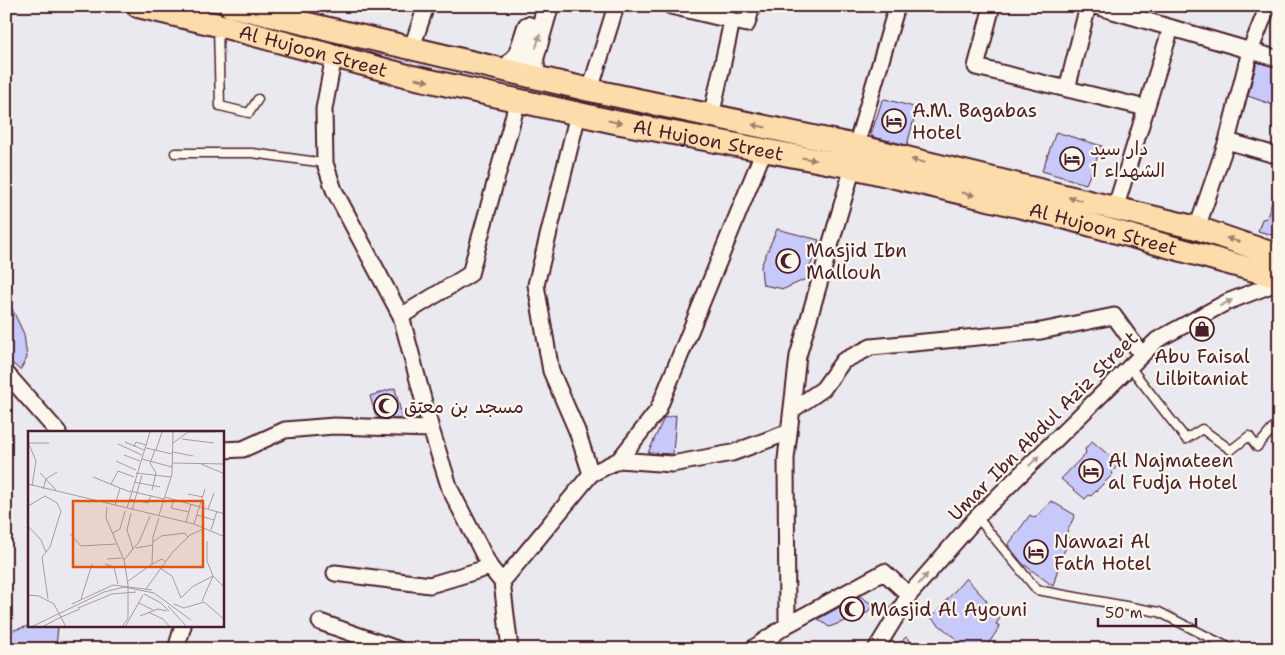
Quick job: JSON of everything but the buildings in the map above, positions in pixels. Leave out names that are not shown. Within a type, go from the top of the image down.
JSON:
[{"type":"main road","name":"Al Hujoon Street","points":[[138,6],[218,25],[408,76],[578,114],[764,150],[854,157],[1115,209],[1197,228],[1279,256]]},
{"type":"main road","name":"Al Hujoon Street","points":[[231,6],[411,50],[711,116],[1279,277]]},
{"type":"street","points":[[411,50],[426,6]]},
{"type":"street","points":[[506,70],[519,55],[534,6]]},
{"type":"street","points":[[535,76],[533,60],[548,6]]},
{"type":"street","points":[[590,90],[616,6]]},
{"type":"street","points":[[671,6],[747,24],[752,6]]},
{"type":"street","points":[[786,625],[786,459],[798,356],[897,6]]},
{"type":"street","points":[[992,6],[976,67],[1146,108]]},
{"type":"street","points":[[1067,89],[1088,6]]},
{"type":"street","points":[[1096,6],[1279,59]]},
{"type":"street","points":[[1197,228],[1226,141],[1250,51],[1268,6]]},
{"type":"street","points":[[711,116],[732,21]]},
{"type":"street","points":[[1115,209],[1170,28]]},
{"type":"street","points":[[334,56],[324,109],[325,163],[334,190],[401,316],[431,429],[450,489],[490,567],[502,582],[510,649]]},
{"type":"street","points":[[401,316],[470,274],[518,100]]},
{"type":"street","points":[[578,114],[536,285],[551,371],[578,431],[591,474]]},
{"type":"street","points":[[1226,141],[1279,156]]},
{"type":"street","points":[[502,582],[591,474],[619,460],[658,410],[764,150]]},
{"type":"street","name":"Umar Ibn Abdul Aziz Street","points":[[876,649],[909,595],[977,517],[1157,340],[1227,302],[1279,282]]},
{"type":"street","points":[[792,410],[823,389],[843,361],[871,347],[1041,331],[1114,316],[1142,355]]},
{"type":"street","points":[[6,373],[57,431]]},
{"type":"street","points":[[224,450],[243,448],[284,430],[334,426],[431,429]]},
{"type":"street","points":[[619,460],[672,464],[732,454],[789,432]]},
{"type":"street","points":[[335,573],[430,585],[490,567]]},
{"type":"street","points":[[752,649],[786,625],[884,572],[909,595]]},
{"type":"street","points":[[320,622],[397,649]]},
{"type":"street","points":[[176,649],[182,628]]},
{"type":"lane","points":[[218,25],[220,106],[249,113],[258,99]]},
{"type":"lane","points":[[175,153],[252,153],[325,163]]},
{"type":"lane","points":[[1130,367],[1186,439],[1202,429],[1230,450],[1249,436],[1257,447],[1279,421]]},
{"type":"lane","points":[[977,517],[1037,590],[1159,612],[1232,649]]},
{"type":"place","name":"A.M. Bagabas Hotel","points":[[894,121]]},
{"type":"place","name":"دار سيد الشهداء 1","points":[[1072,159]]},
{"type":"place","name":"Masjid Ibn Mallouh","points":[[788,261]]},
{"type":"place","name":"Abu Faisal Lilbitaniat","points":[[1202,329]]},
{"type":"place","name":"مسجد بن معتق","points":[[386,406]]},
{"type":"place","name":"Al Najmateen al Fudja Hotel","points":[[1091,471]]},
{"type":"place","name":"Nawazi Al Fath Hotel","points":[[1036,552]]},
{"type":"place","name":"Masjid Al Ayouni","points":[[852,609]]}]
